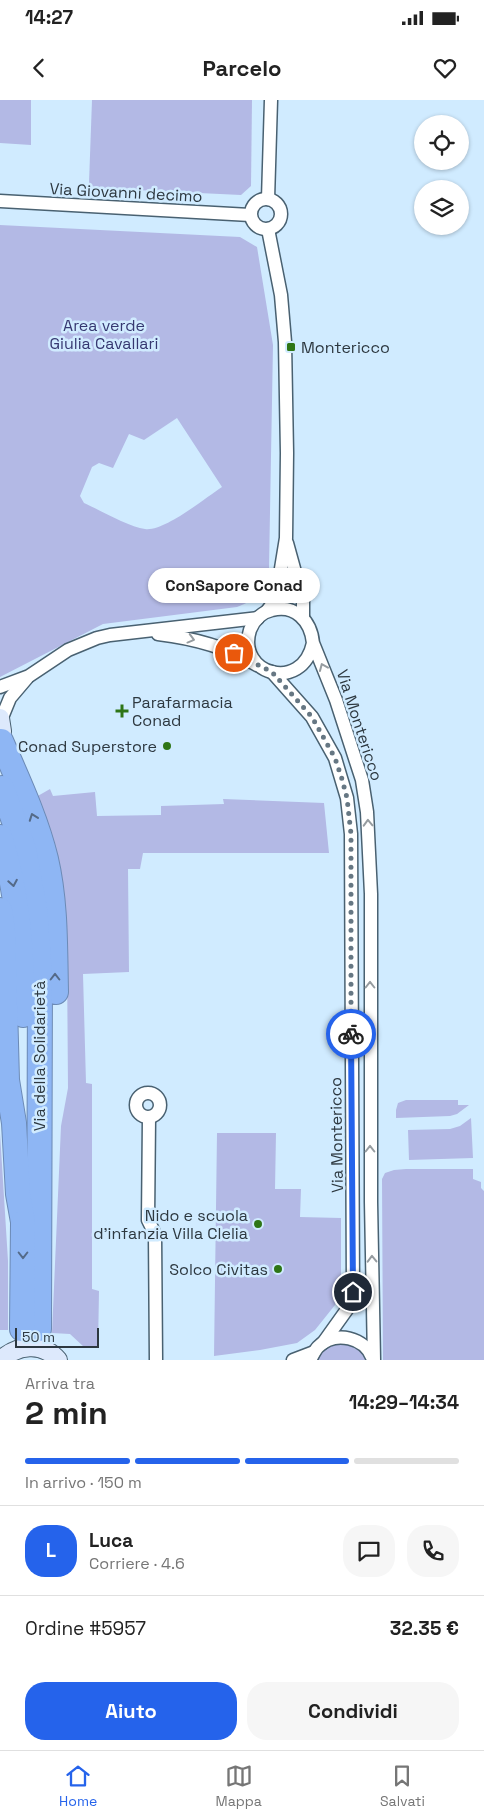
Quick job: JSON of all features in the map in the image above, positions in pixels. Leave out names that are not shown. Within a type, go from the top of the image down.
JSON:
[{"type":"highway","points":[[1,731],[34,817],[46,860],[55,920],[56,1074],[54,1099],[39,1164]]},
{"type":"highway","name":"Via della Solidarietà","points":[[0,836],[9,865],[18,914],[23,978],[25,1144],[23,1222],[31,1329],[39,1164],[40,972],[35,909],[24,849],[2,788]]},
{"type":"highway","points":[[0,910],[3,931],[8,1080],[14,1123],[18,1194],[23,1222]]},
{"type":"street","points":[[268,199],[270,100]]},
{"type":"street","points":[[268,199],[273,200],[279,207],[281,216],[276,225],[268,229],[258,228],[250,215],[252,206],[259,200],[268,199]]},
{"type":"street","name":"Via Giovanni decimo","points":[[0,201],[250,215]]},
{"type":"street","name":"Via Montericco","points":[[268,229],[281,295],[285,342],[286,538],[276,599],[251,627],[248,638],[249,648],[253,659],[266,669],[312,717],[335,758],[347,798],[351,834],[353,1292],[348,1308],[316,1351]]},
{"type":"street","name":"Via Montericco","points":[[286,538],[303,601],[304,618],[309,625],[313,643],[336,700],[362,780],[367,812],[370,894],[373,1360]]},
{"type":"street","points":[[0,687],[29,676],[68,650],[97,638],[262,614],[277,608],[296,612],[304,618]]},
{"type":"street","points":[[143,632],[183,637],[222,648],[266,669],[281,673],[291,672],[299,667],[311,652],[313,643]]},
{"type":"street","points":[[1,731],[10,698],[29,676]]},
{"type":"street","points":[[149,1118],[148,1220],[155,1234],[156,1360]]},
{"type":"street","points":[[293,1360],[316,1351],[333,1338],[344,1337],[355,1340],[365,1346],[373,1360]]},
{"type":"street","points":[[1,1360],[9,1353],[20,1348],[32,1347],[44,1350],[58,1360]]},
{"type":"green space","points":[[0,100],[31,100],[31,145],[0,143]]},
{"type":"green space","points":[[92,100],[252,100],[251,186],[241,195],[94,188],[89,183]]},
{"type":"green space","name":"Area verde Giulia Cavallari","points":[[0,225],[240,237],[257,247],[273,345],[269,568],[262,588],[250,601],[237,607],[103,624],[0,677]],"holes":[[[177,418],[222,487],[173,520],[153,529],[138,528],[123,522],[84,503],[80,496],[92,467],[99,463],[113,468],[129,434],[144,440]]]},
{"type":"green space","points":[[50,789],[53,796],[95,792],[97,816],[161,815],[161,806],[224,804],[223,799],[324,803],[329,853],[143,853],[140,869],[128,869],[129,972],[83,974],[86,1083],[92,1084],[92,1289],[99,1291],[98,1348],[84,1347],[70,1334],[52,1333],[61,1126],[68,1088],[67,958],[36,797]]},
{"type":"green space","points":[[406,1100],[458,1100],[458,1105],[469,1105],[457,1114],[450,1116],[396,1118],[398,1103]]},
{"type":"green space","points":[[471,1118],[473,1158],[409,1160],[408,1130],[450,1129],[460,1126]]},
{"type":"green space","points":[[0,1133],[8,1261],[8,1330],[0,1330]]},
{"type":"green space","points":[[217,1133],[276,1133],[275,1189],[301,1189],[300,1217],[341,1218],[341,1286],[335,1305],[315,1330],[297,1343],[214,1356]]},
{"type":"green space","points":[[406,1169],[473,1169],[473,1179],[481,1182],[481,1188],[484,1191],[484,1360],[383,1360],[382,1179],[385,1173]]},
{"type":"green space","points":[[343,1343],[357,1348],[367,1360],[317,1360],[327,1348]]},
{"type":"way so far","points":[[234,653],[272,672],[296,698],[312,717],[324,736],[335,758],[342,779],[347,798],[351,834],[351,1034]]},
{"type":"place","name":"Montericco","points":[[291,347]]},
{"type":"place","name":"ConSapore Conad","points":[[234,653]]},
{"type":"place","name":"Parafarmacia Conad","points":[[122,711]]},
{"type":"place","name":"Conad Superstore","points":[[167,746]]},
{"type":"place","name":"Nido e scuola d'infanzia Villa Clelia","points":[[258,1224]]},
{"type":"place","name":"Solco Civitas","points":[[278,1269]]},
{"type":"route","points":[[351,1034],[353,1292]]}]
